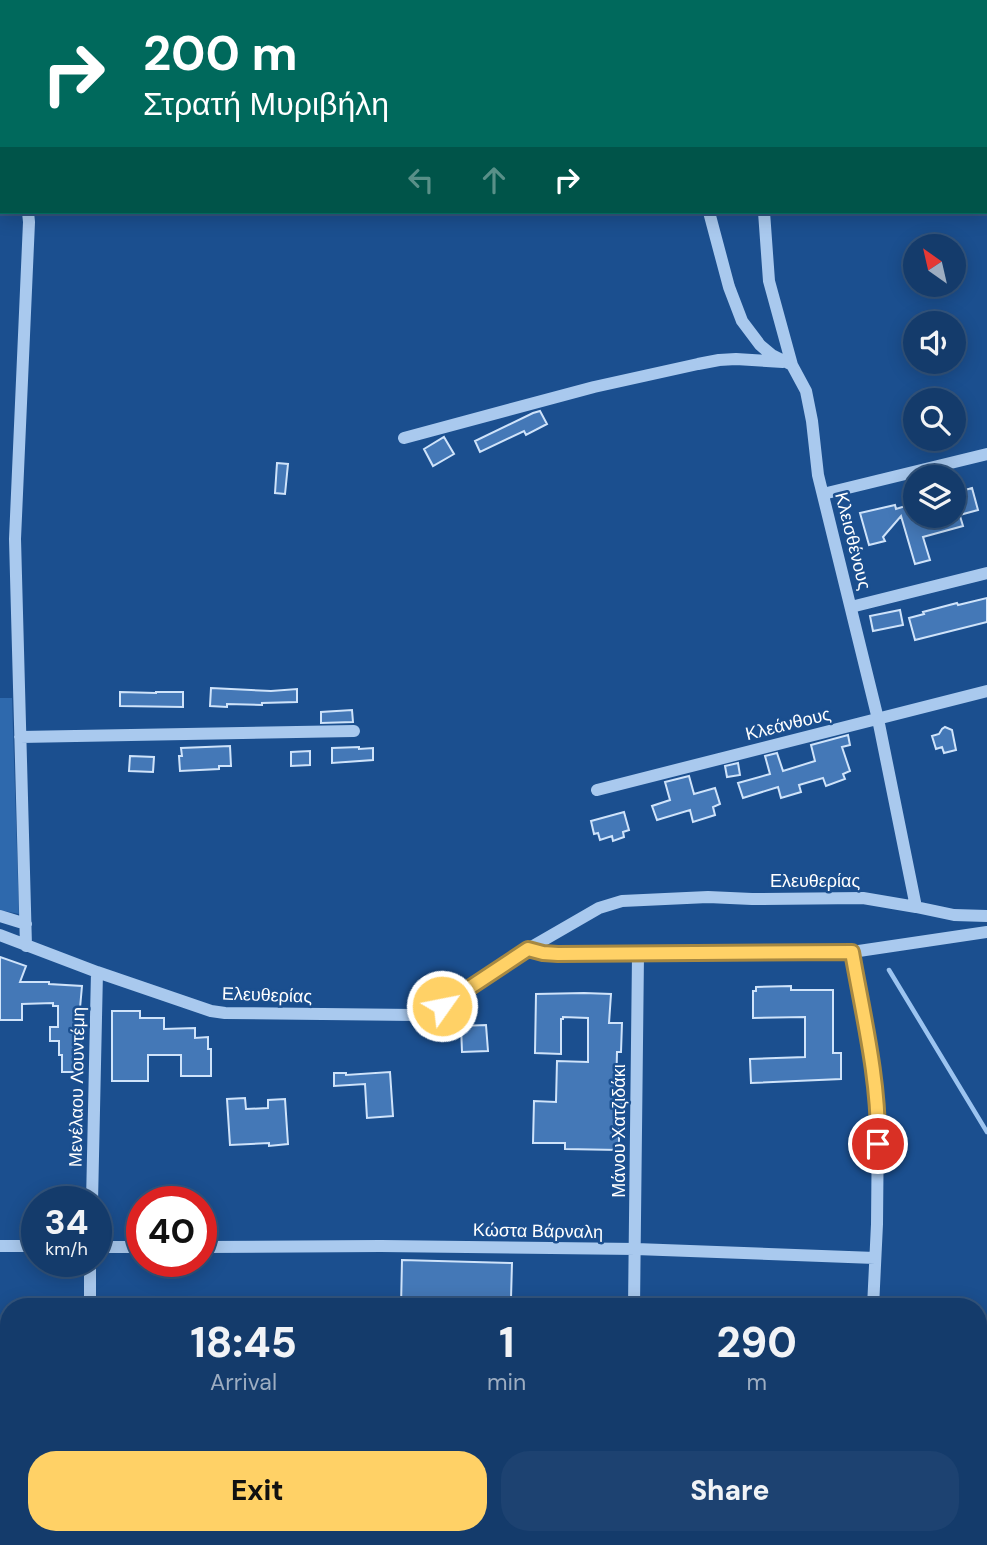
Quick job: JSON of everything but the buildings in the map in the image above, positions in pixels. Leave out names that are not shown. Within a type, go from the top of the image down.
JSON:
[{"type":"street","points":[[26,946],[15,539],[28,214]]},
{"type":"street","name":"Κλεισθένους","points":[[710,214],[729,287],[742,321],[760,345],[789,364],[806,391],[817,467],[851,607],[873,720],[916,907]]},
{"type":"street","points":[[404,438],[676,368],[719,360],[789,364],[769,281],[764,214]]},
{"type":"street","points":[[823,495],[987,454]]},
{"type":"street","points":[[851,607],[987,573]]},
{"type":"street","name":"Κλεάνθους","points":[[597,790],[987,691]]},
{"type":"street","points":[[20,737],[354,731]]},
{"type":"street","name":"Ελευθερίας","points":[[0,935],[182,1002],[219,1012],[414,1015],[442,1006],[528,949],[599,908],[622,901],[708,897],[841,897],[881,900],[954,915],[987,916]]},
{"type":"street","points":[[0,916],[26,924]]},
{"type":"street","points":[[528,949],[558,954],[638,955],[852,952],[987,932]]},
{"type":"street","points":[[852,952],[878,1116],[873,1298]]},
{"type":"street","name":"Μάνου Χατζιδάκι","points":[[634,1298],[638,955]]},
{"type":"street","name":"Μενέλαου Λουντέμη","points":[[92,1186],[97,972]]},
{"type":"street","points":[[0,1246],[21,1247]]},
{"type":"street","name":"Κώστα Βάρναλη","points":[[217,1247],[636,1249],[875,1258]]},
{"type":"street","points":[[90,1277],[90,1298]]},
{"type":"shaded area","points":[[0,698],[12,698],[19,914],[0,910]]},
{"type":"waterway","points":[[889,970],[987,1132]]},
{"type":"route","points":[[442,1006],[528,949],[558,954],[638,955],[852,952],[874,1080],[878,1144]]}]
